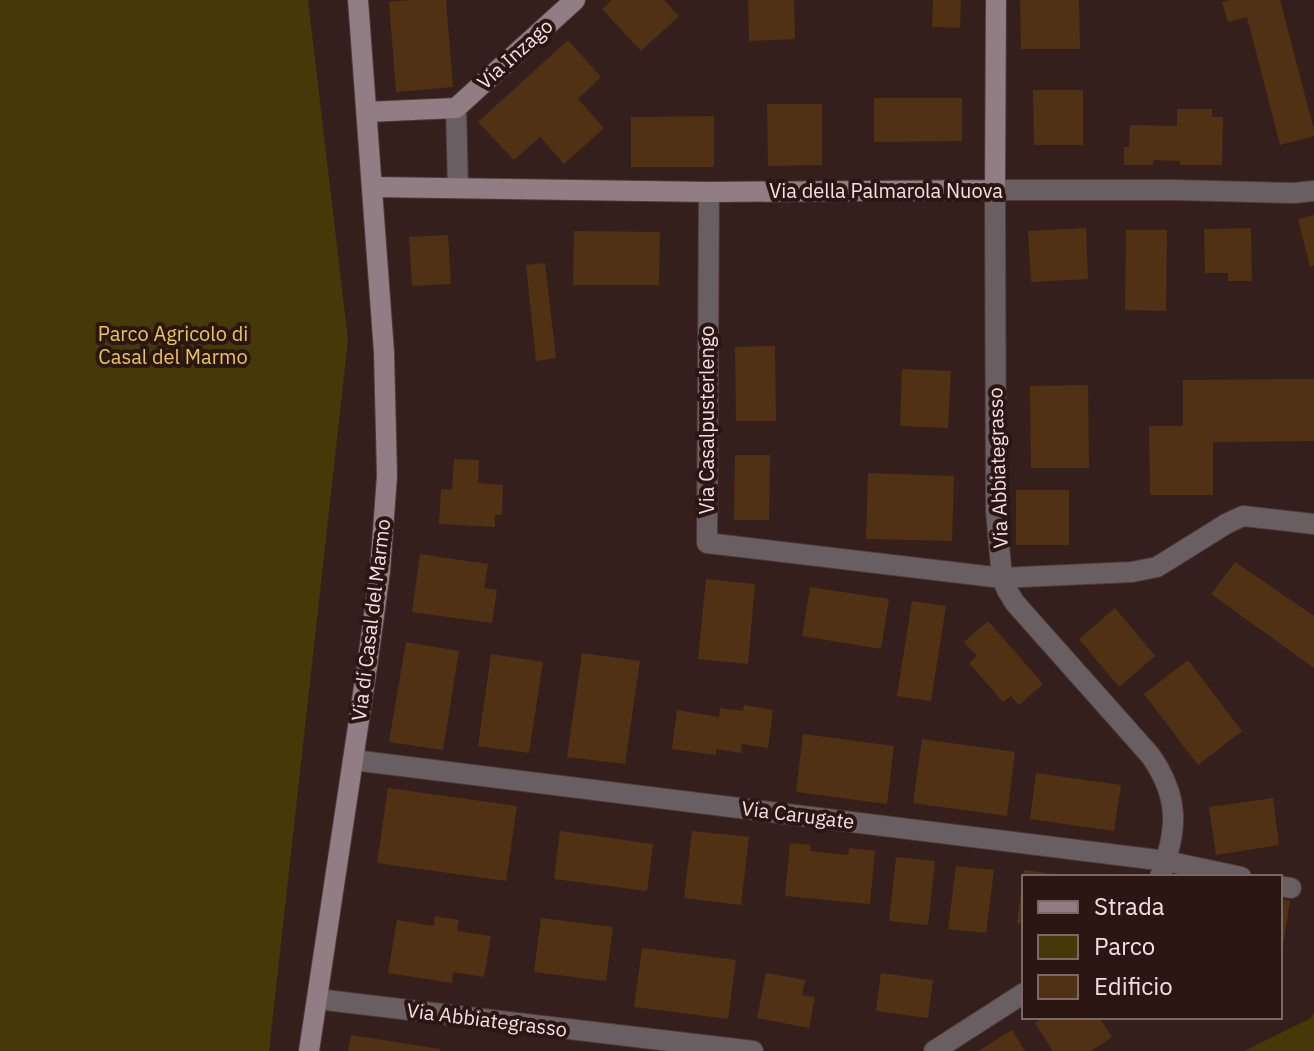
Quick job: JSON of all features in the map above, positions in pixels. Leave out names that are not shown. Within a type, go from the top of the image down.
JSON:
[{"type":"street","points":[[358,0],[367,112],[456,108],[458,188]]},
{"type":"street","name":"Via Inzago","points":[[456,108],[575,0]]},
{"type":"street","points":[[995,190],[996,0]]},
{"type":"street","name":"Via di Casal del Marmo","points":[[309,1051],[380,571],[387,476],[384,352],[367,112]]},
{"type":"street","name":"Via della Palmarola Nuova","points":[[372,187],[709,192],[1314,191]]},
{"type":"street","name":"Via Abbiategrasso","points":[[995,190],[996,511],[1002,578],[1015,603],[1158,767],[1169,790],[1173,809],[1172,837],[1163,869]]},
{"type":"street","name":"Via Casalpusterlengo","points":[[709,192],[707,543],[1002,578]]},
{"type":"street","points":[[1002,578],[1149,570],[1243,516],[1314,524]]},
{"type":"street","name":"Via Carugate","points":[[353,760],[1222,875]]},
{"type":"street","points":[[934,1051],[1022,994]]},
{"type":"street","name":"Via Abbiategrasso","points":[[317,999],[753,1051]]},
{"type":"green space","name":"Parco Agricolo di Casal del Marmo","points":[[0,0],[308,0],[348,340],[269,1051],[0,1051]]},
{"type":"green space","points":[[1314,1012],[1314,1051],[1244,1051],[1311,1018]]},
{"type":"building","points":[[446,0],[453,87],[396,92],[389,2]]},
{"type":"building","points":[[612,0],[664,0],[679,16],[641,51],[602,9]]},
{"type":"building","points":[[748,0],[794,0],[795,39],[749,41]]},
{"type":"building","points":[[933,0],[961,0],[960,28],[932,27]]},
{"type":"building","points":[[1020,0],[1079,0],[1080,49],[1021,49]]},
{"type":"building","points":[[1280,0],[1314,136],[1280,145],[1247,17],[1228,22],[1222,2]]},
{"type":"building","points":[[568,40],[601,77],[578,99],[604,128],[564,164],[540,137],[514,160],[478,122]]},
{"type":"building","points":[[1033,90],[1083,90],[1083,145],[1034,145]]},
{"type":"building","points":[[874,98],[962,98],[962,141],[874,142]]},
{"type":"building","points":[[767,104],[822,104],[822,165],[768,166]]},
{"type":"building","points":[[1177,109],[1212,109],[1212,117],[1223,117],[1222,165],[1180,165],[1180,161],[1153,160],[1153,165],[1124,165],[1124,147],[1129,147],[1130,125],[1177,126]]},
{"type":"building","points":[[714,116],[714,167],[631,167],[631,117]]},
{"type":"building","points":[[1314,215],[1314,265],[1310,267],[1298,219]]},
{"type":"building","points":[[1086,228],[1088,279],[1031,282],[1028,231]]},
{"type":"building","points":[[1251,228],[1252,281],[1228,281],[1228,273],[1205,273],[1204,229]]},
{"type":"building","points":[[1126,230],[1167,230],[1166,311],[1125,310]]},
{"type":"building","points":[[574,231],[660,232],[659,285],[573,285]]},
{"type":"building","points":[[448,235],[451,284],[412,286],[409,237]]},
{"type":"building","points":[[545,263],[556,358],[536,361],[526,265]]},
{"type":"building","points":[[775,346],[776,421],[736,421],[735,347]]},
{"type":"building","points":[[902,369],[951,371],[948,428],[900,426]]},
{"type":"building","points":[[1314,379],[1314,441],[1213,442],[1213,495],[1150,495],[1149,426],[1183,426],[1183,380]]},
{"type":"building","points":[[1088,385],[1089,468],[1031,468],[1030,386]]},
{"type":"building","points":[[735,455],[770,455],[769,520],[734,520]]},
{"type":"building","points":[[454,459],[479,460],[478,483],[503,485],[502,515],[495,515],[495,527],[439,524],[441,489],[452,490]]},
{"type":"building","points":[[868,473],[954,476],[952,541],[866,539]]},
{"type":"building","points":[[1016,490],[1069,490],[1069,545],[1016,545]]},
{"type":"building","points":[[420,554],[488,564],[484,588],[497,590],[492,623],[412,612]]},
{"type":"building","points":[[1235,562],[1314,616],[1314,668],[1211,594]]},
{"type":"building","points":[[706,579],[755,584],[748,664],[698,659]]},
{"type":"building","points":[[810,587],[889,599],[881,649],[802,636]]},
{"type":"building","points":[[912,601],[946,606],[931,701],[897,696]]},
{"type":"building","points":[[1115,608],[1155,656],[1119,687],[1079,639]]},
{"type":"building","points":[[988,621],[1043,684],[1019,705],[1011,696],[1003,702],[969,663],[977,656],[964,642]]},
{"type":"building","points":[[406,642],[459,651],[443,750],[389,742]]},
{"type":"building","points":[[582,653],[640,661],[625,764],[567,757]]},
{"type":"building","points":[[491,654],[543,662],[529,753],[478,746]]},
{"type":"building","points":[[1188,660],[1242,731],[1198,765],[1144,694]]},
{"type":"building","points":[[744,705],[773,710],[768,748],[742,744],[741,753],[716,749],[716,755],[672,749],[677,710],[719,717],[720,708],[743,711]]},
{"type":"building","points":[[803,734],[894,746],[887,804],[796,792]]},
{"type":"building","points":[[922,739],[1015,752],[1007,816],[913,803]]},
{"type":"building","points":[[1036,773],[1121,785],[1114,831],[1030,819]]},
{"type":"building","points":[[388,788],[517,806],[506,881],[377,863]]},
{"type":"building","points":[[1273,798],[1279,845],[1216,855],[1209,807]]},
{"type":"building","points":[[560,831],[653,844],[647,891],[554,879]]},
{"type":"building","points":[[692,831],[749,837],[741,905],[684,898]]},
{"type":"building","points":[[790,843],[811,845],[810,851],[848,855],[849,848],[875,851],[870,904],[785,896]]},
{"type":"building","points":[[896,857],[935,861],[928,925],[889,921]]},
{"type":"building","points":[[956,866],[994,870],[986,933],[948,929]]},
{"type":"building","points":[[1024,870],[1062,875],[1023,875]]},
{"type":"building","points":[[1022,884],[1022,924],[1017,923]]},
{"type":"building","points":[[1282,899],[1290,901],[1282,953]]},
{"type":"building","points":[[435,916],[459,920],[457,931],[491,936],[484,977],[453,972],[452,983],[388,973],[397,920],[434,926]]},
{"type":"building","points":[[541,918],[613,927],[606,981],[534,972]]},
{"type":"building","points":[[642,948],[736,960],[728,1019],[634,1007]]},
{"type":"building","points":[[766,973],[805,980],[802,995],[815,997],[809,1028],[757,1018]]},
{"type":"building","points":[[881,973],[933,980],[928,1018],[876,1011]]},
{"type":"building","points":[[1040,1019],[1100,1019],[1112,1037],[1091,1051],[1053,1051],[1035,1023]]},
{"type":"building","points":[[1012,1030],[1025,1051],[978,1051]]},
{"type":"building","points":[[351,1035],[440,1049],[440,1051],[348,1051]]}]
